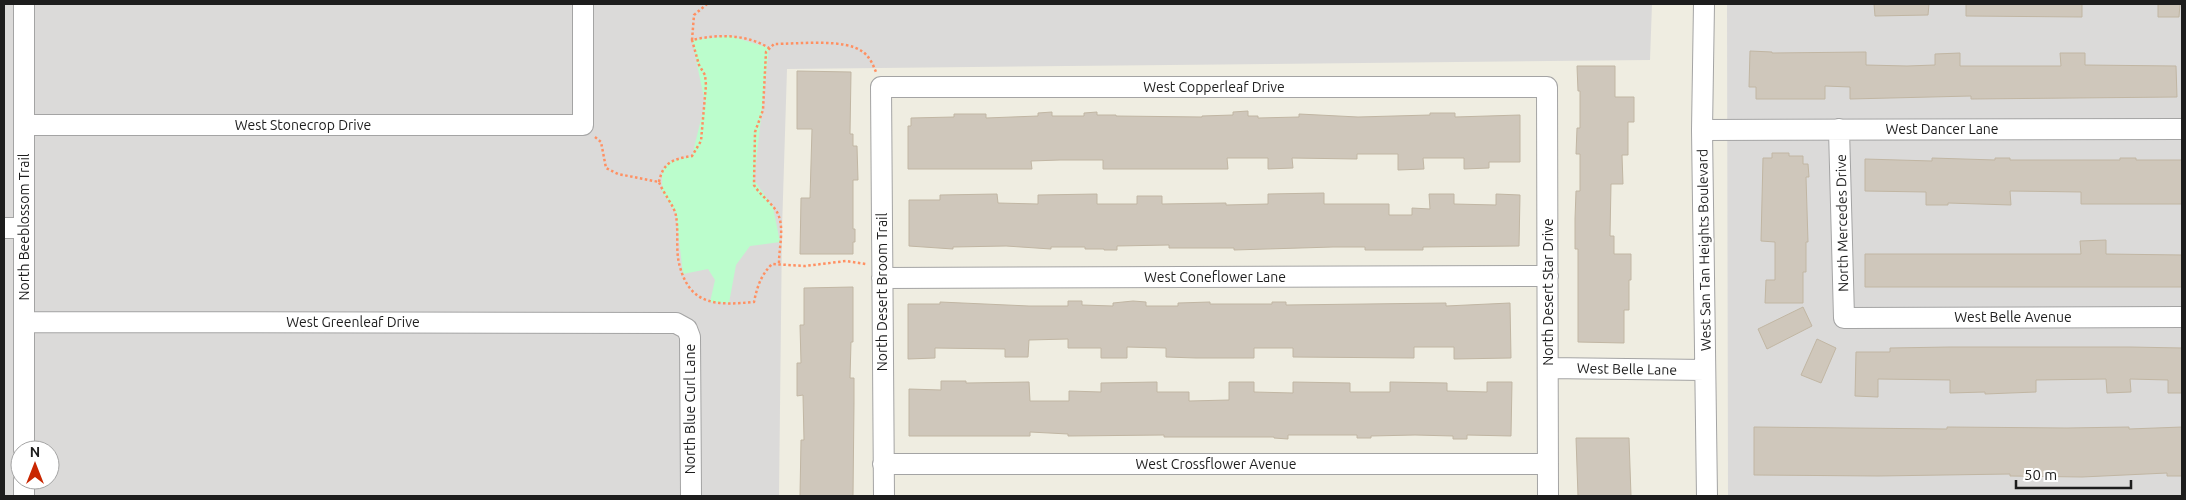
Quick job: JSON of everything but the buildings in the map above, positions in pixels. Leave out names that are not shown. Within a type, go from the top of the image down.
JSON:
[{"type":"street","name":"North Beeblossom Trail","points":[[24,4],[24,126],[14,228],[24,322],[24,440]]},
{"type":"street","points":[[583,4],[583,126]]},
{"type":"street","name":"West San Tan Heights Boulevard","points":[[1704,4],[1702,130],[1706,496]]},
{"type":"street","name":"West Copperleaf Drive","points":[[881,87],[1547,87]]},
{"type":"street","name":"North Desert Broom Trail","points":[[881,87],[884,496]]},
{"type":"street","name":"North Desert Star Drive","points":[[1547,87],[1548,496]]},
{"type":"street","name":"West Stonecrop Drive","points":[[24,126],[583,126]]},
{"type":"street","name":"North Mercedes Drive","points":[[1839,129],[1844,318]]},
{"type":"street","name":"West Dancer Lane","points":[[1702,130],[2182,129]]},
{"type":"street","name":"West Coneflower Lane","points":[[882,272],[1548,276]]},
{"type":"street","name":"West Belle Avenue","points":[[1844,318],[2182,316]]},
{"type":"street","name":"West Greenleaf Drive","points":[[24,322],[655,321],[682,325]]},
{"type":"street","name":"North Blue Curl Lane","points":[[682,325],[687,329],[690,337],[691,496]]},
{"type":"street","name":"West Belle Lane","points":[[1548,368],[1705,370]]},
{"type":"street","name":"West Crossflower Avenue","points":[[884,464],[1548,464]]},
{"type":"path","points":[[707,4],[694,15],[692,40],[699,65],[705,75],[706,85],[701,141],[692,156],[669,162],[662,171],[659,182],[662,192],[676,214],[679,266],[693,294],[710,302],[754,302],[756,289],[763,273],[772,264],[779,263],[805,266],[846,261],[882,272]]},
{"type":"path","points":[[692,40],[703,37],[744,37],[757,41],[769,48]]},
{"type":"path","points":[[779,263],[782,229],[777,213],[754,185],[755,132],[763,110],[766,52],[774,44],[825,44],[856,48],[869,58],[881,87]]},
{"type":"path","points":[[583,126],[601,142],[606,168],[618,174],[659,182]]},
{"type":"shaded area","points":[[4,4],[1652,4],[1650,60],[787,69],[782,229],[779,496],[4,496]]},
{"type":"shaded area","points":[[1727,4],[2182,4],[2182,496],[1728,496]]},
{"type":"green space","points":[[730,36],[769,48],[754,180],[773,207],[780,242],[750,246],[736,265],[729,303],[710,302],[715,280],[708,269],[683,274],[676,214],[662,192],[662,171],[669,162],[692,156],[705,103],[692,40]]}]
